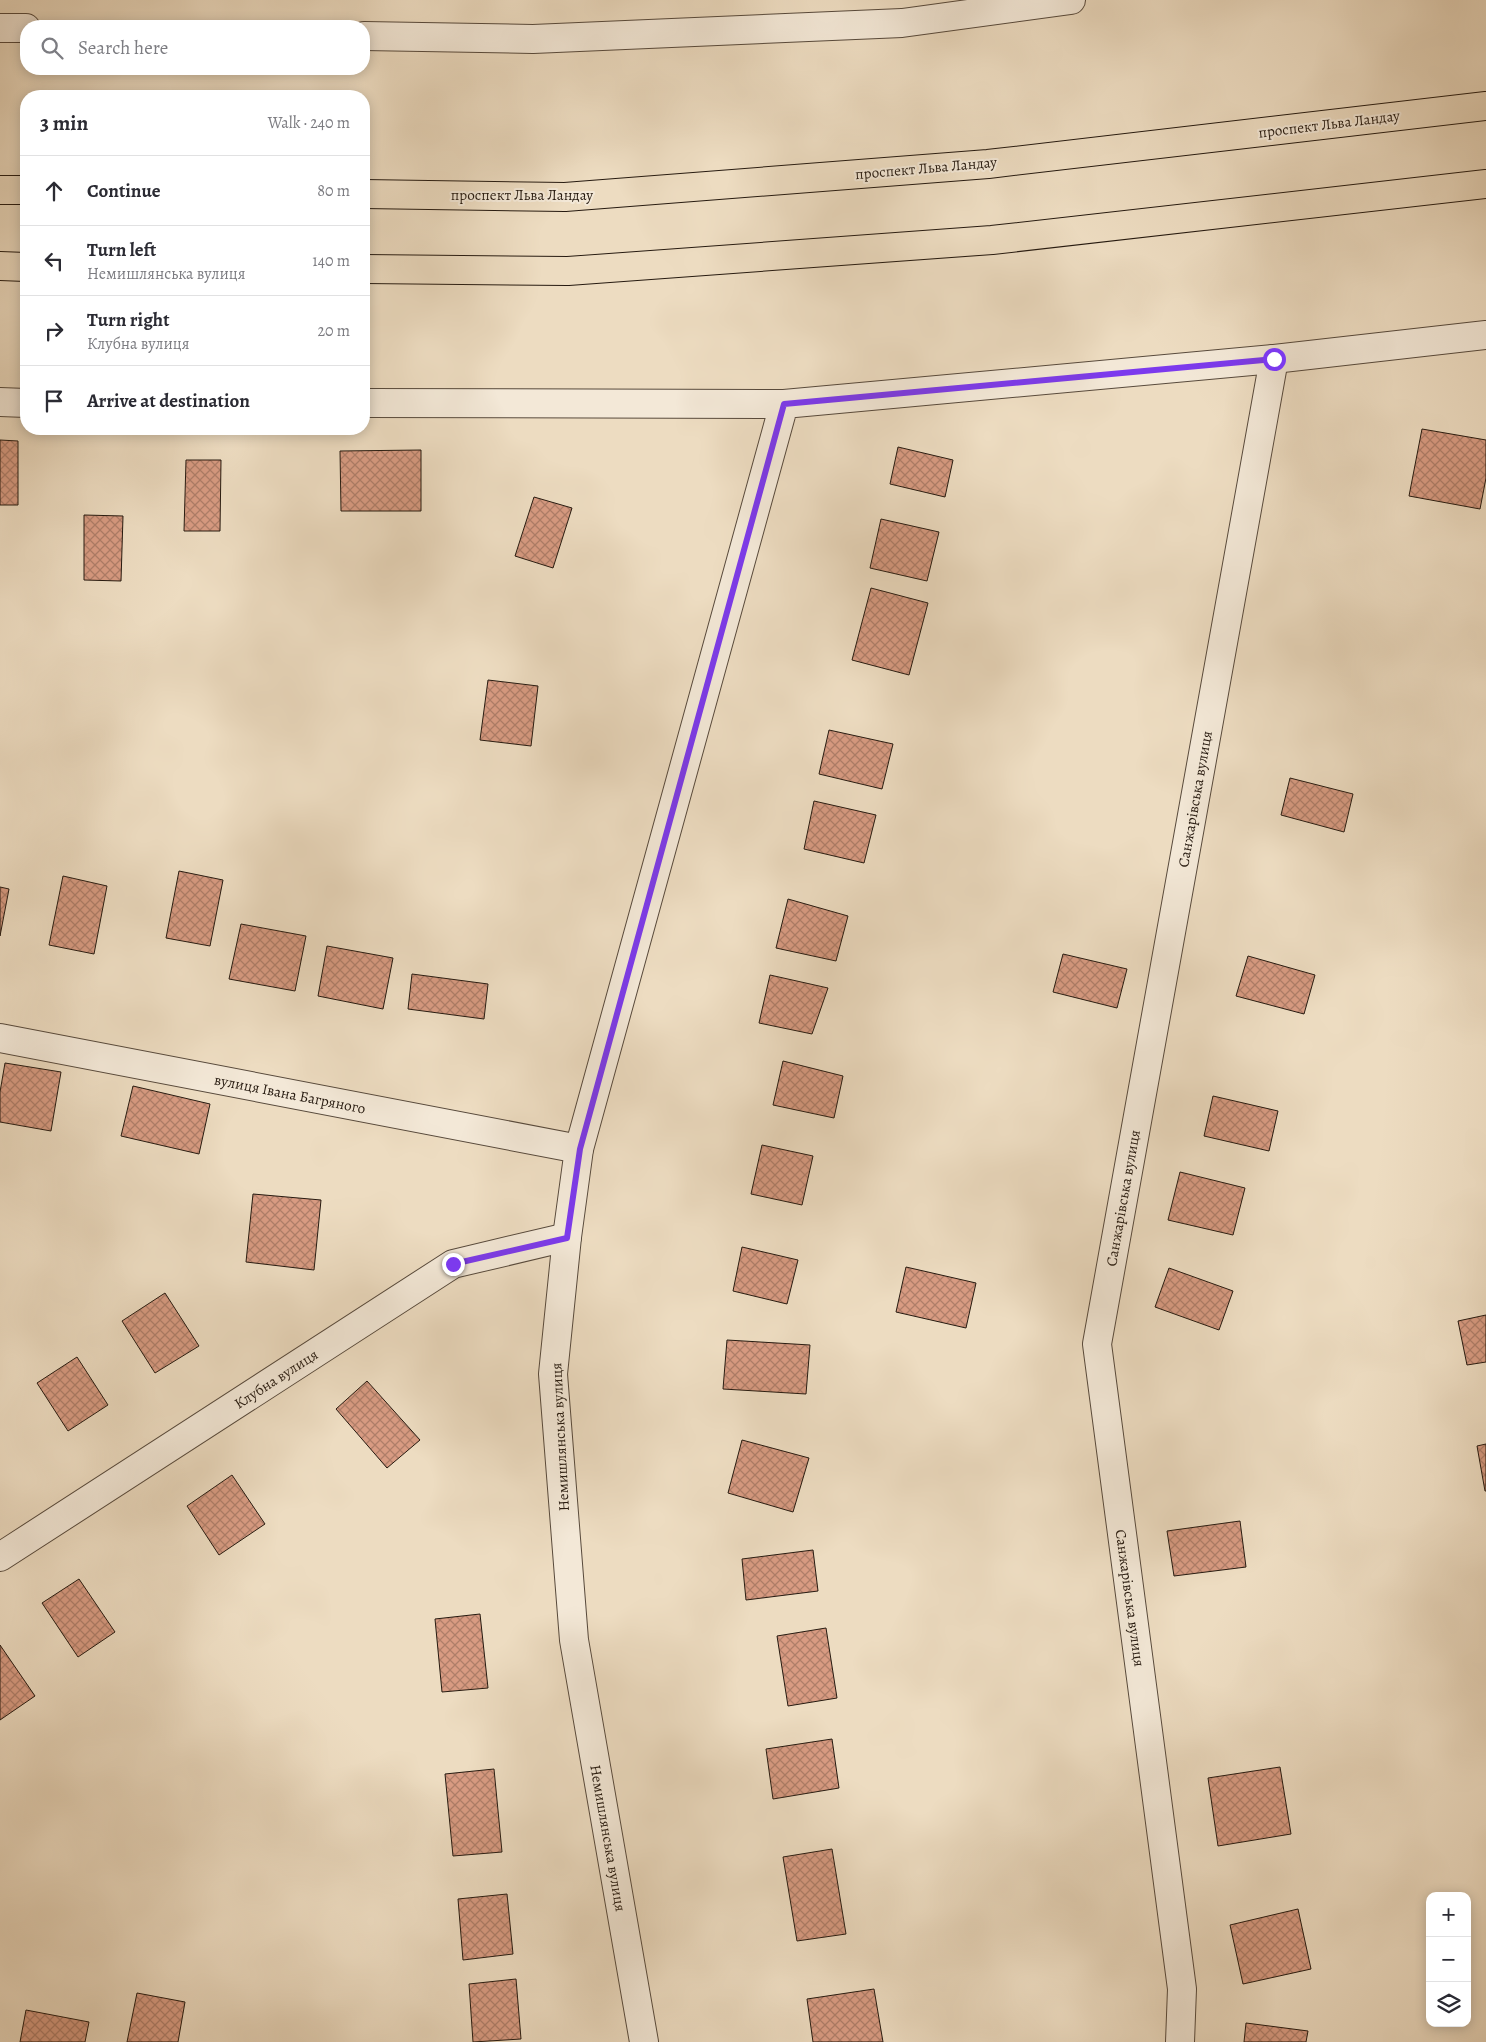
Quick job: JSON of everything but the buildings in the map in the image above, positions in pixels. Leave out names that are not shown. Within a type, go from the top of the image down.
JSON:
[{"type":"main road","name":"проспект Льва Ландау","points":[[370,194],[566,197],[939,168],[988,164],[1486,106]]},
{"type":"main road","points":[[370,269],[568,271],[992,240],[1486,184]]},
{"type":"main road","points":[[0,190],[20,190]]},
{"type":"main road","points":[[0,266],[20,267]]},
{"type":"street","points":[[370,36],[533,40],[892,23],[1071,0]]},
{"type":"street","points":[[0,28],[20,28]]},
{"type":"street","points":[[370,403],[784,404],[1274,359],[1486,335]]},
{"type":"street","name":"Санжарівська вулиця","points":[[1180,2042],[1182,1989],[1097,1344],[1274,359]]},
{"type":"street","points":[[0,402],[20,402]]},
{"type":"street","name":"Немишлянська вулиця","points":[[644,2042],[574,1640],[553,1374],[567,1238],[580,1149],[784,404]]},
{"type":"street","name":"вулиця Івана Багряного","points":[[0,1038],[580,1149]]},
{"type":"street","name":"Клубна вулиця","points":[[0,1557],[453,1264],[567,1238]]},
{"type":"route","points":[[453,1264],[567,1238],[580,1149],[784,404],[1274,359]]}]
